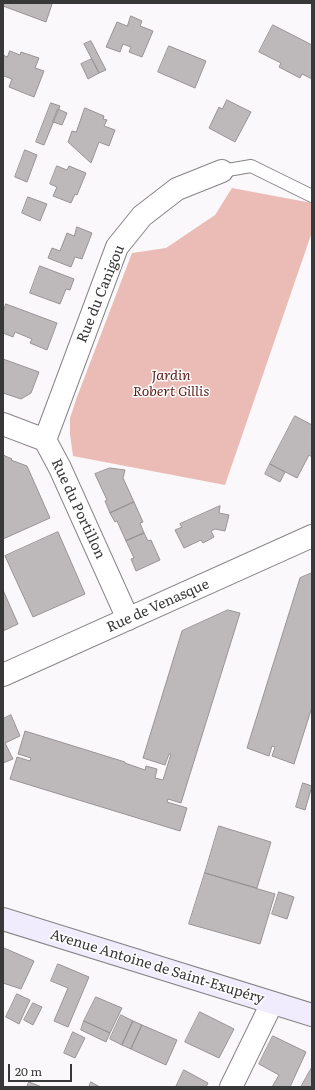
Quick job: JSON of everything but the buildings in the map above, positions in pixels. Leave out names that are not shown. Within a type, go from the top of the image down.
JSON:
[{"type":"main road","name":"Avenue Antoine de Saint-Exupéry","points":[[3,919],[312,1015]]},
{"type":"street","name":"Rue du Canigou","points":[[44,440],[118,247],[142,216],[177,189],[222,171]]},
{"type":"street","points":[[3,424],[44,440]]},
{"type":"street","name":"Rue du Portillon","points":[[44,440],[60,468],[128,619]]},
{"type":"street","name":"Rue de Venasque","points":[[3,675],[312,536]]},
{"type":"street","points":[[231,1087],[272,1003]]},
{"type":"lane","points":[[222,171],[251,166],[312,196]]},
{"type":"green space","name":"Jardin Robert Gillis","points":[[232,188],[312,203],[312,232],[225,485],[73,456],[70,434],[70,418],[132,253],[166,248],[215,215]]}]
